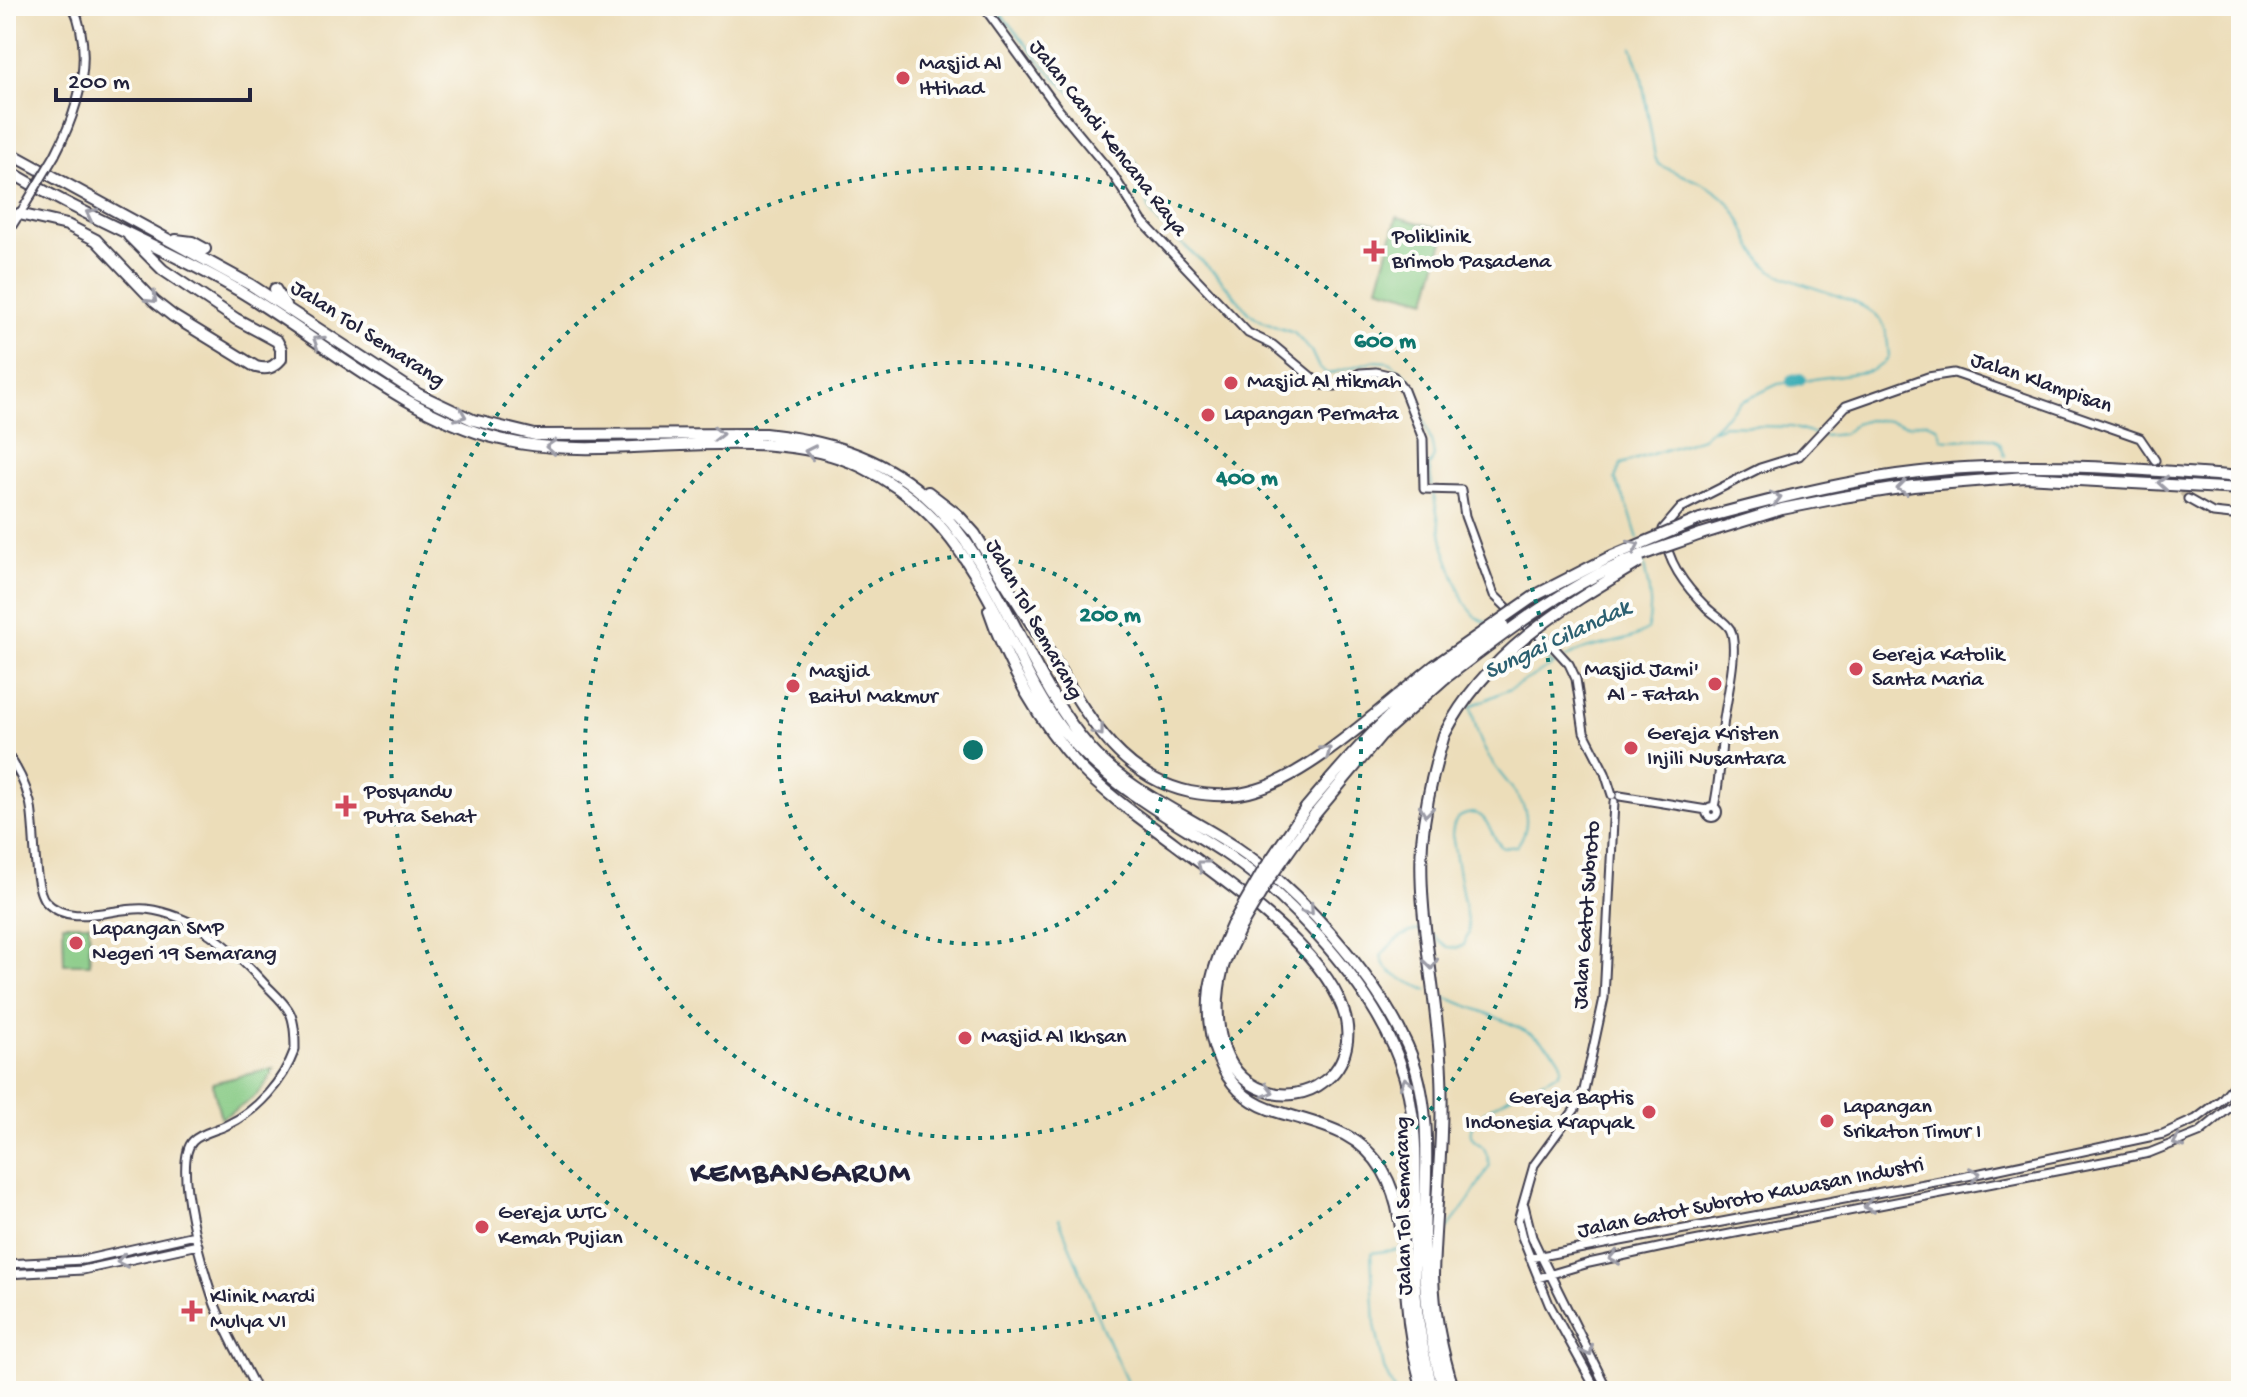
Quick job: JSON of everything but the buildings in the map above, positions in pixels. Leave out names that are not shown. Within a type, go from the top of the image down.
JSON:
[{"type":"highway","name":"Jalan Tol Semarang","points":[[6,151],[285,305],[418,394],[473,420],[535,435],[788,436],[844,449],[899,475],[924,495],[955,526],[978,557],[1043,681],[1067,720],[1094,751],[1133,783],[1261,865],[1296,895],[1363,975],[1392,1017],[1407,1046],[1418,1078],[1426,1135],[1414,1266],[1418,1321],[1433,1391]]},
{"type":"highway","name":"Jalan Tol Semarang","points":[[6,169],[239,290],[414,404],[471,431],[536,446],[764,445],[801,449],[855,464],[890,482],[918,502],[947,531],[978,578],[1033,684],[1059,726],[1086,757],[1126,791],[1232,858],[1263,882],[1330,951],[1364,994],[1394,1047],[1408,1087],[1420,1216]]},
{"type":"highway","points":[[21,210],[67,225],[96,240],[155,302],[183,322],[256,367],[264,369],[275,366],[281,359],[277,341],[236,319],[163,270],[124,230]]},
{"type":"highway","points":[[170,240],[192,242],[205,249]]},
{"type":"highway","points":[[275,289],[285,305]]},
{"type":"highway","points":[[1423,1391],[1412,1345],[1414,1266],[1385,1174],[1364,1147],[1351,1137],[1323,1124],[1249,1100],[1224,1071],[1213,1045],[1209,1017],[1210,988],[1217,961],[1310,811],[1440,672],[1536,595],[1654,536],[1700,519],[1844,482],[1984,467],[2241,489]]},
{"type":"highway","points":[[899,475],[935,496],[975,534],[1102,736],[1134,768],[1158,782],[1203,795],[1230,795],[1256,790],[1281,780],[1440,672],[1618,565],[1701,534],[1782,509],[1913,486],[1979,481],[2025,471],[2130,469],[2241,477]]},
{"type":"highway","points":[[1454,1391],[1438,1331],[1433,1275],[1441,1078],[1438,1017],[1425,910],[1422,845],[1426,803],[1444,735],[1490,667],[1515,644],[1582,595],[1662,548]]},
{"type":"highway","points":[[978,578],[994,625],[1028,696],[1052,733],[1080,766],[1106,792],[1263,912],[1293,939],[1330,983],[1345,1012],[1348,1037],[1335,1072],[1308,1091],[1287,1095],[1269,1093],[1240,1077],[1231,1065],[1222,1043],[1218,1018],[1219,989],[1236,926]]},
{"type":"highway","name":"Jalan Tol Semarang","points":[[1414,1266],[1429,1318],[1444,1391]]},
{"type":"street","points":[[6,235],[55,155],[75,115],[83,78],[83,50],[74,9],[101,6]]},
{"type":"street","name":"Jalan Candi Kencana Raya","points":[[983,6],[1059,110],[1113,175],[1142,221],[1248,333],[1273,345],[1321,385],[1335,386],[1360,373],[1376,372],[1393,376],[1403,388],[1423,439],[1424,489],[1461,490]]},
{"type":"street","name":"Jalan Klampisan","points":[[1615,798],[1710,808],[1721,767],[1733,638],[1729,627],[1709,611],[1677,574],[1663,529],[1681,508],[1760,468],[1799,456],[1846,406],[1928,377],[1954,373],[2140,438],[2155,460]]},
{"type":"street","name":"Jalan Gatot Subroto","points":[[1461,490],[1465,516],[1494,595],[1527,627],[1558,650],[1569,664],[1576,679],[1584,732],[1615,798],[1604,998],[1584,1090],[1575,1109],[1534,1165],[1518,1221],[1538,1278],[1597,1391]]},
{"type":"street","points":[[2188,499],[2213,513],[2241,516]]},
{"type":"street","points":[[6,753],[19,771],[31,805],[38,882],[41,897],[46,903],[55,909],[81,915],[130,908],[147,909],[187,923],[222,941],[290,1013],[295,1049],[265,1099],[232,1123],[196,1139],[186,1151],[184,1171],[195,1235],[215,1304],[257,1391]]},
{"type":"street","name":"Jalan Gatot Subroto Kawasan Industri","points":[[1530,1258],[1967,1176],[2163,1134],[2196,1119],[2221,1100],[2241,1077]]},
{"type":"street","name":"Jalan Gatot Subroto Kawasan Industri","points":[[1538,1278],[1663,1247],[2149,1153],[2199,1133],[2241,1098]]},
{"type":"street","points":[[1523,1203],[1532,1237],[1608,1391]]},
{"type":"street","points":[[6,1264],[83,1260],[195,1235]]},
{"type":"street","points":[[6,1274],[83,1270],[198,1245]]},
{"type":"green space","points":[[1397,217],[1446,230],[1427,300],[1378,287]]},
{"type":"green space","name":"Lapangan SMP Negeri 19 Semarang","points":[[63,924],[89,924],[90,964],[64,964]]},
{"type":"green space","points":[[274,1068],[259,1092],[221,1118],[212,1083]]},
{"type":"waterway","points":[[994,6],[1048,70],[1098,119],[1137,164],[1150,212],[1158,222],[1217,275],[1249,313],[1265,323],[1294,333],[1311,351],[1319,368],[1328,374],[1373,361],[1389,362],[1409,377],[1432,444],[1434,456],[1429,467],[1432,485]]},
{"type":"waterway","name":"Sungai Cilandak","points":[[1632,47],[1641,73],[1658,164],[1721,195],[1734,210],[1757,254],[1770,269],[1849,300],[1876,316],[1884,326],[1889,357],[1871,371],[1778,384],[1741,402],[1702,438],[1621,464],[1615,479],[1638,539]]},
{"type":"waterway","name":"Sungai Cilandak","points":[[1792,381],[1800,379]]},
{"type":"waterway","points":[[1823,436],[1844,434],[1855,424],[1868,420],[1908,425],[1926,422],[1938,428],[1942,439],[1995,439],[2005,456]]},
{"type":"waterway","points":[[1714,429],[1724,425],[1791,427],[1817,435]]},
{"type":"waterway","points":[[1433,492],[1444,548],[1464,602],[1476,617],[1489,624]]},
{"type":"waterway","name":"Sungai Cilandak","points":[[1566,658],[1647,630],[1650,603],[1643,560]]},
{"type":"waterway","points":[[1528,640],[1544,652],[1550,664]]},
{"type":"waterway","name":"Sungai Cilandak","points":[[1430,933],[1448,947],[1458,948],[1464,945],[1469,932],[1452,835],[1457,819],[1474,813],[1480,816],[1503,848],[1517,846],[1524,833],[1525,810],[1483,746],[1471,706],[1510,689],[1560,661]]},
{"type":"waterway","name":"Sungai Cilandak","points":[[1420,930],[1398,939],[1381,956],[1387,969],[1427,990]]},
{"type":"waterway","name":"Sungai Cilandak","points":[[1437,994],[1528,1032],[1556,1055],[1562,1067],[1559,1073],[1491,1107],[1472,1126],[1472,1138],[1484,1149],[1490,1165],[1440,1239]]},
{"type":"waterway","points":[[1059,1219],[1131,1391]]},
{"type":"waterway","points":[[1394,1391],[1384,1368],[1375,1324],[1371,1253],[1400,1249]]},
{"type":"tunnel","points":[[2155,460],[2188,499]]},
{"type":"place","name":"Masjid Al Ittihad","points":[[903,78]]},
{"type":"place","name":"Poliklinik Brimob Pasadena","points":[[1374,251]]},
{"type":"place","name":"Masjid Al Hikmah","points":[[1231,383]]},
{"type":"place","name":"Lapangan Permata","points":[[1208,415]]},
{"type":"place","name":"Gereja Katolik Santa Maria","points":[[1856,669]]},
{"type":"place","name":"Masjid Jami' Al - Fatah","points":[[1715,684]]},
{"type":"place","name":"Masjid Baitul Makmur","points":[[793,686]]},
{"type":"place","name":"Gereja Kristen Injili Nusantara","points":[[1631,748]]},
{"type":"place","name":"Posyandu Putra Sehat","points":[[346,806]]},
{"type":"place","name":"Lapangan SMP Negeri 19 Semarang","points":[[76,943]]},
{"type":"place","name":"Masjid Al Ikhsan","points":[[965,1038]]},
{"type":"place","name":"Gereja Baptis Indonesia Krapyak","points":[[1649,1112]]},
{"type":"place","name":"Lapangan Srikaton Timur I","points":[[1827,1121]]},
{"type":"place","name":"Gereja WTC Kemah Pujian","points":[[482,1227]]},
{"type":"place","name":"Klinik Mardi Mulya VI","points":[[192,1311]]},
{"type":"district","name":"KEMBANGARUM","points":[[801,1175]]}]
